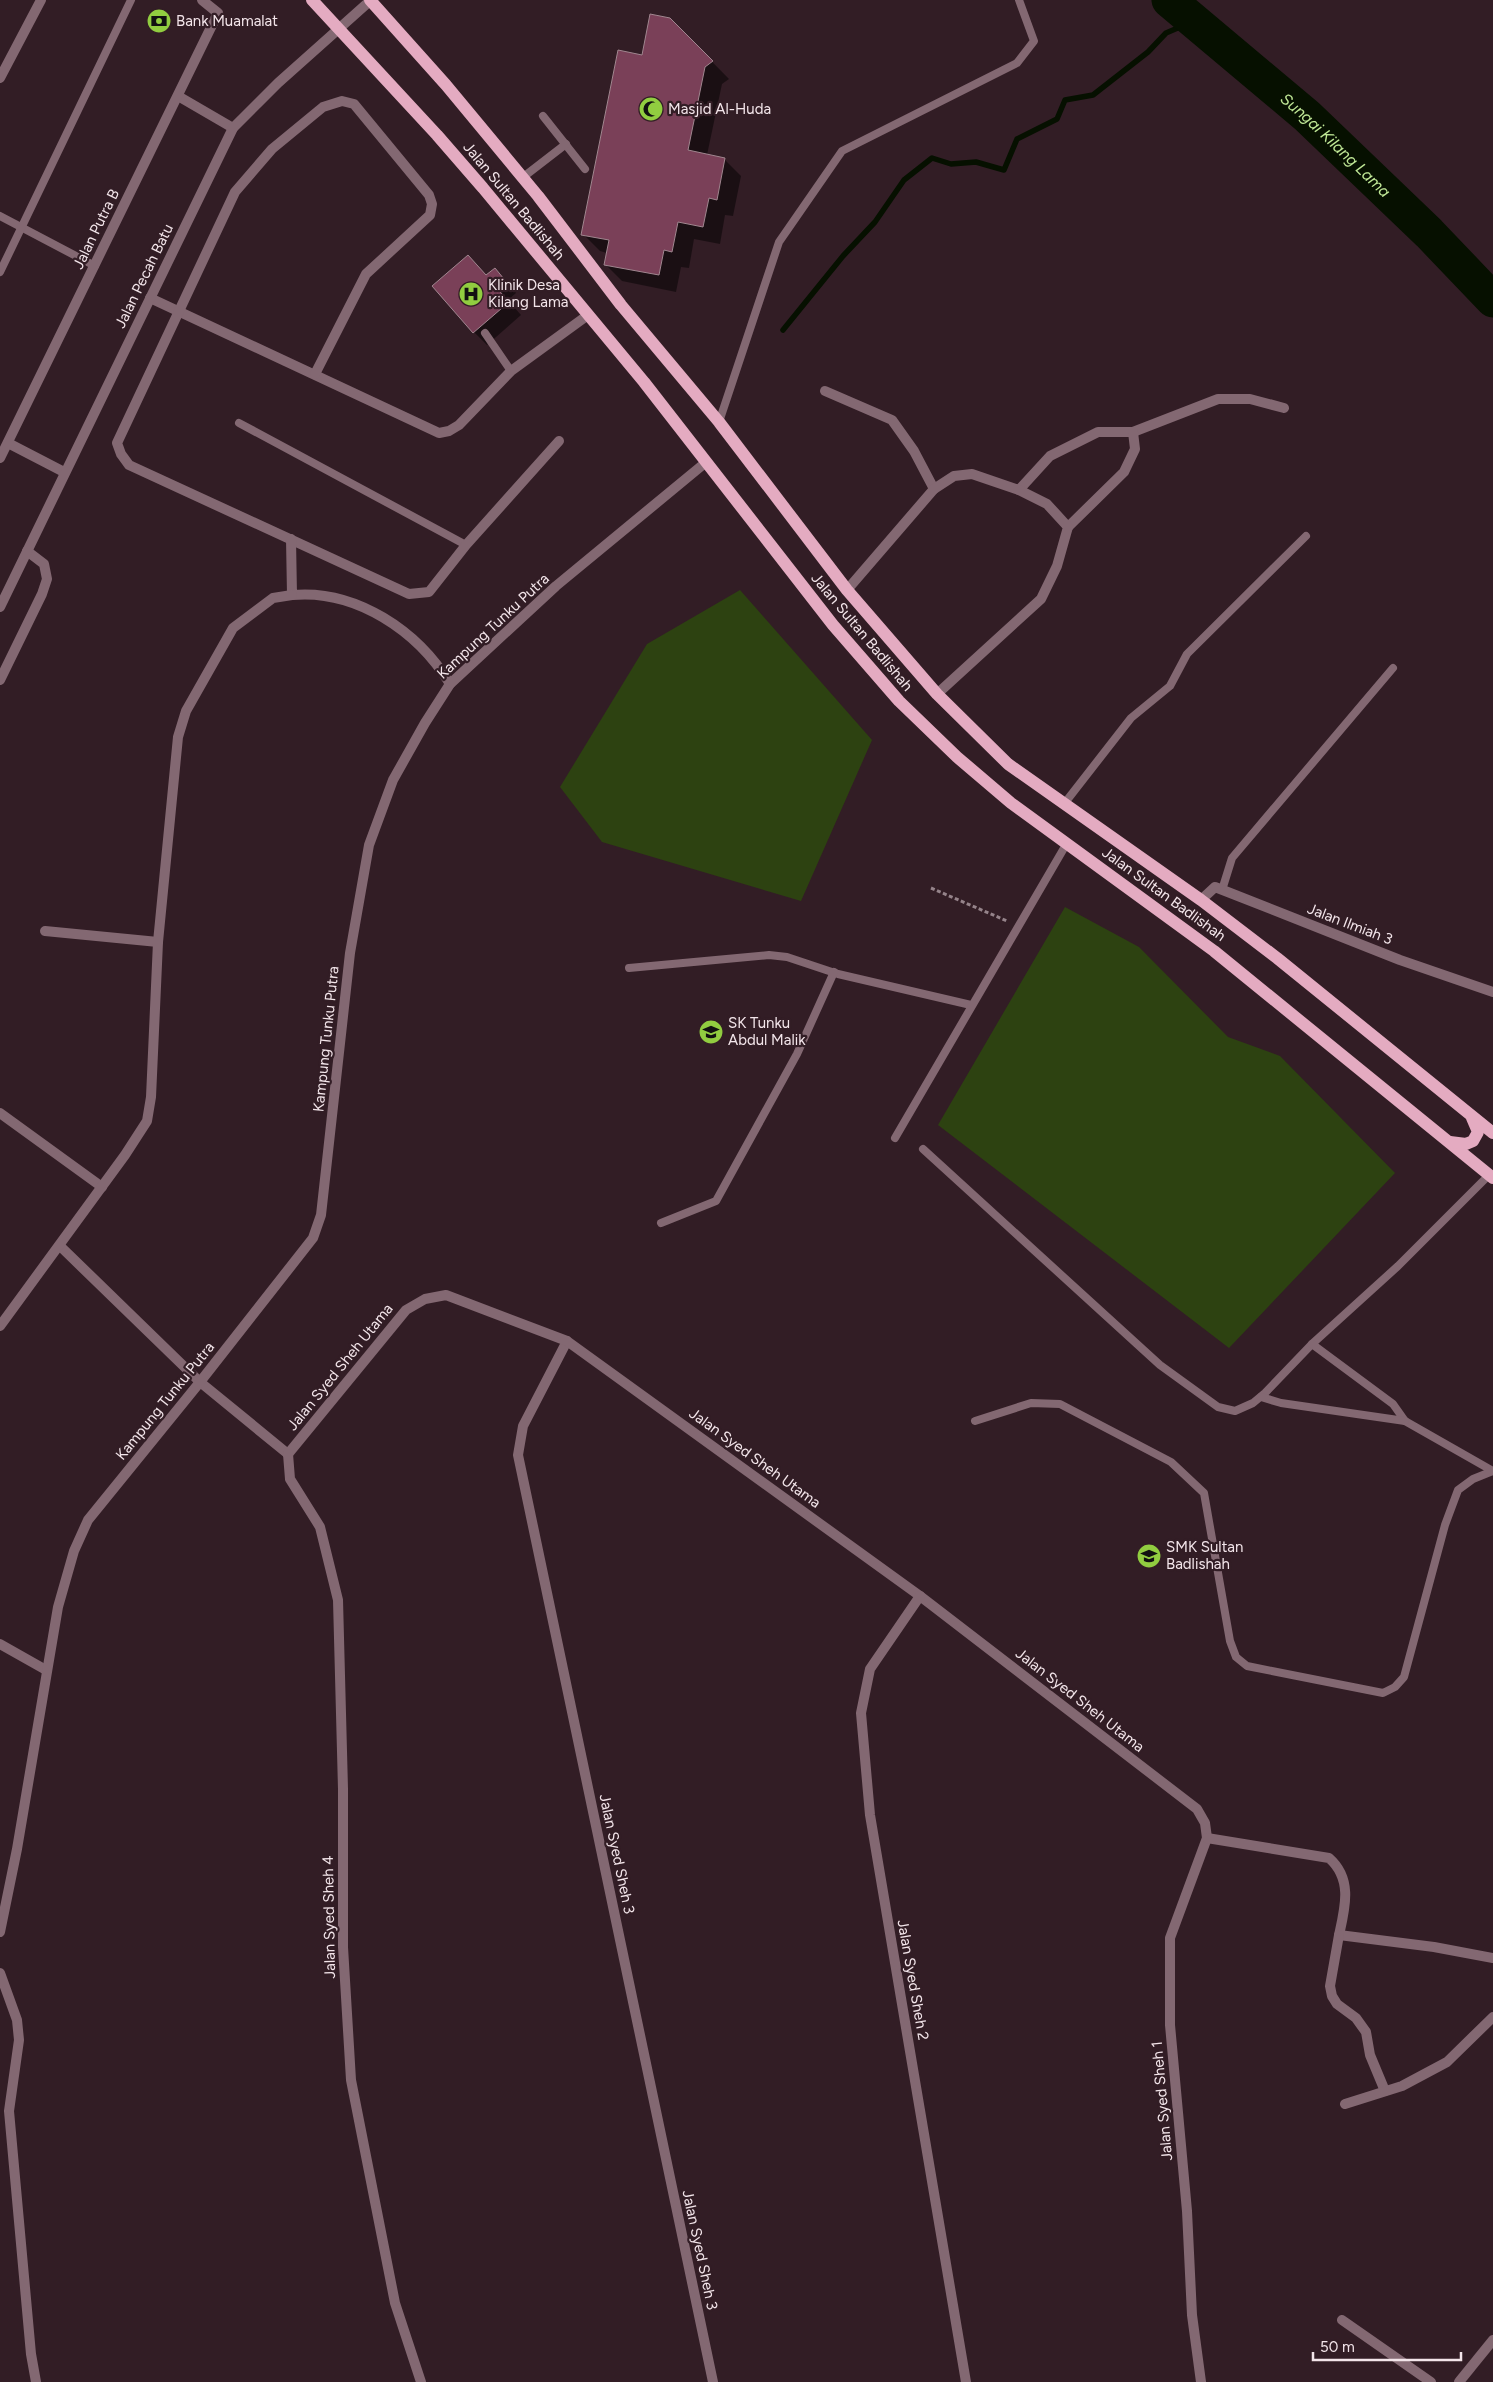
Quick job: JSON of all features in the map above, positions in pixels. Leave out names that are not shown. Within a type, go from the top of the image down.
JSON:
[{"type":"main road","name":"Jalan Sultan Badlishah","points":[[312,0],[437,135],[588,315],[644,382],[833,626],[899,701],[957,757],[1011,803],[1214,951],[1491,1177]]},
{"type":"main road","name":"Jalan Sultan Badlishah","points":[[370,0],[446,85],[522,178],[622,305],[719,422],[847,590],[937,694],[1008,764],[1201,900],[1493,1133]]},
{"type":"main road","points":[[1449,1142],[1466,1144],[1473,1141],[1478,1132],[1469,1114]]},
{"type":"street","points":[[0,78],[4,60],[41,0]]},
{"type":"street","name":"Jalan Putra B","points":[[0,458],[218,13],[202,0]]},
{"type":"street","name":"Jalan Pecah Batu","points":[[0,607],[64,472],[233,128],[337,28],[370,0]]},
{"type":"street","points":[[178,96],[233,128]]},
{"type":"street","points":[[315,374],[366,274],[430,215],[432,204],[429,195],[354,104],[342,101],[323,107],[272,150],[235,192],[117,443],[121,454],[129,465],[410,594],[429,592],[466,544],[559,441]]},
{"type":"street","points":[[150,298],[440,433],[460,425],[511,371],[588,315]]},
{"type":"street","points":[[825,390],[892,420],[914,451],[934,489]]},
{"type":"street","points":[[1019,490],[1050,456],[1098,432],[1134,432],[1218,399],[1250,399],[1284,408]]},
{"type":"street","points":[[937,694],[1041,599],[1057,566],[1068,527],[1124,472],[1135,449],[1134,432]]},
{"type":"street","points":[[8,443],[64,472]]},
{"type":"street","name":"Kampung Tunku Putra","points":[[0,1932],[17,1849],[58,1607],[74,1551],[88,1520],[200,1382],[313,1238],[316,1230],[321,1215],[350,953],[370,845],[393,780],[425,723],[450,684],[556,586],[705,462]]},
{"type":"street","points":[[847,590],[934,489],[954,476],[972,474],[1019,490],[1047,504],[1068,527]]},
{"type":"street","points":[[291,538],[292,595]]},
{"type":"street","points":[[0,680],[42,594],[46,579],[44,564],[26,551]]},
{"type":"street","points":[[0,1326],[60,1246],[147,1121],[150,1097],[158,942],[178,737],[186,711],[233,628],[273,598],[314,594],[333,596],[369,610],[417,643],[437,662],[450,684]]},
{"type":"street","points":[[1201,900],[1215,887],[1222,890]]},
{"type":"street","name":"Jalan Ilmiah 3","points":[[1222,890],[1400,960],[1493,992]]},
{"type":"street","points":[[45,931],[158,942]]},
{"type":"street","points":[[0,1113],[102,1187]]},
{"type":"street","points":[[60,1246],[200,1382],[288,1454]]},
{"type":"street","name":"Jalan Syed Sheh Utama","points":[[288,1454],[406,1310],[425,1299],[446,1296],[567,1341],[920,1596],[1197,1809],[1205,1823],[1208,1838]]},
{"type":"street","name":"Jalan Syed Sheh 3","points":[[567,1341],[523,1426],[518,1455],[712,2382]]},
{"type":"street","name":"Jalan Syed Sheh 4","points":[[288,1454],[290,1479],[320,1527],[338,1600],[343,1789],[343,1947],[351,2080],[395,2303],[421,2382]]},
{"type":"street","name":"Jalan Syed Sheh 2","points":[[920,1596],[870,1669],[861,1713],[870,1815],[966,2382]]},
{"type":"street","points":[[0,1644],[46,1670]]},
{"type":"street","points":[[1208,1838],[1329,1858],[1340,1867],[1345,1886],[1345,1908],[1330,1986],[1332,1996],[1337,2004],[1356,2018],[1366,2032],[1370,2055],[1385,2091]]},
{"type":"street","name":"Jalan Syed Sheh 1","points":[[1201,2382],[1192,2315],[1186,2211],[1170,2025],[1170,1938],[1208,1838]]},
{"type":"street","points":[[1339,1935],[1434,1947],[1493,1958]]},
{"type":"street","points":[[0,1973],[16,2020],[19,2040],[9,2111],[31,2354],[36,2382]]},
{"type":"street","points":[[1345,2104],[1402,2086],[1447,2062],[1493,2017]]},
{"type":"street","points":[[1342,2320],[1431,2382]]},
{"type":"street","points":[[1459,2382],[1493,2340]]},
{"type":"lane","points":[[0,272],[131,0]]},
{"type":"lane","points":[[719,422],[779,242],[842,152],[1017,63],[1034,40],[1019,0]]},
{"type":"lane","points":[[543,116],[585,169]]},
{"type":"lane","points":[[522,178],[566,144]]},
{"type":"lane","points":[[0,216],[95,266]]},
{"type":"lane","points":[[485,334],[511,371]]},
{"type":"lane","points":[[239,423],[466,544]]},
{"type":"lane","points":[[1064,804],[1131,718],[1170,686],[1186,654],[1306,536]]},
{"type":"lane","points":[[1222,890],[1232,858],[1393,668]]},
{"type":"lane","points":[[895,1138],[1017,925],[1067,843]]},
{"type":"lane","points":[[629,968],[769,955],[787,957],[834,972],[971,1005]]},
{"type":"lane","points":[[661,1222],[716,1201],[797,1054],[834,972]]},
{"type":"lane","points":[[923,1150],[1160,1365],[1218,1407],[1235,1411],[1260,1397],[1312,1344],[1398,1266],[1491,1177]]},
{"type":"lane","points":[[1312,1344],[1393,1404],[1405,1420]]},
{"type":"lane","points":[[1260,1397],[1281,1403],[1405,1420],[1493,1471]]},
{"type":"lane","points":[[975,1421],[1030,1403],[1060,1404],[1171,1462],[1204,1493],[1230,1641],[1236,1657],[1247,1666],[1383,1693],[1395,1687],[1404,1677],[1445,1525],[1458,1490],[1473,1479],[1493,1471]]},
{"type":"path","points":[[931,888],[1017,925]]},
{"type":"green space","points":[[740,590],[872,740],[801,901],[602,842],[560,787],[647,644]]},
{"type":"green space","points":[[1065,907],[1139,947],[1228,1037],[1280,1056],[1395,1173],[1229,1348],[938,1125]]},
{"type":"building","name":"Masjid Al-Huda","points":[[650,14],[670,18],[713,61],[705,67],[688,150],[725,158],[717,200],[709,198],[703,227],[678,222],[672,252],[664,250],[659,275],[604,265],[609,240],[581,235],[618,50],[642,55]]},
{"type":"building","name":"Klinik Desa Kilang Lama","points":[[468,255],[486,275],[495,268],[504,279],[496,287],[509,302],[473,333],[432,286]]},
{"type":"waterway","name":"Sungai Kilang Lama","points":[[1169,0],[1307,116],[1429,233],[1493,300]]},
{"type":"waterway","points":[[783,330],[843,256],[875,222],[904,180],[932,158],[951,164],[976,162],[1004,170],[1017,139],[1057,119],[1065,100],[1093,95],[1148,52],[1166,33],[1194,21]]},
{"type":"place","name":"Bank Muamalat","points":[[159,21]]},
{"type":"place","name":"Masjid Al-Huda","points":[[651,109]]},
{"type":"place","name":"Klinik Desa Kilang Lama","points":[[471,294]]},
{"type":"place","name":"SK Tunku Abdul Malik","points":[[711,1032]]},
{"type":"place","name":"SMK Sultan Badlishah","points":[[1149,1556]]}]
